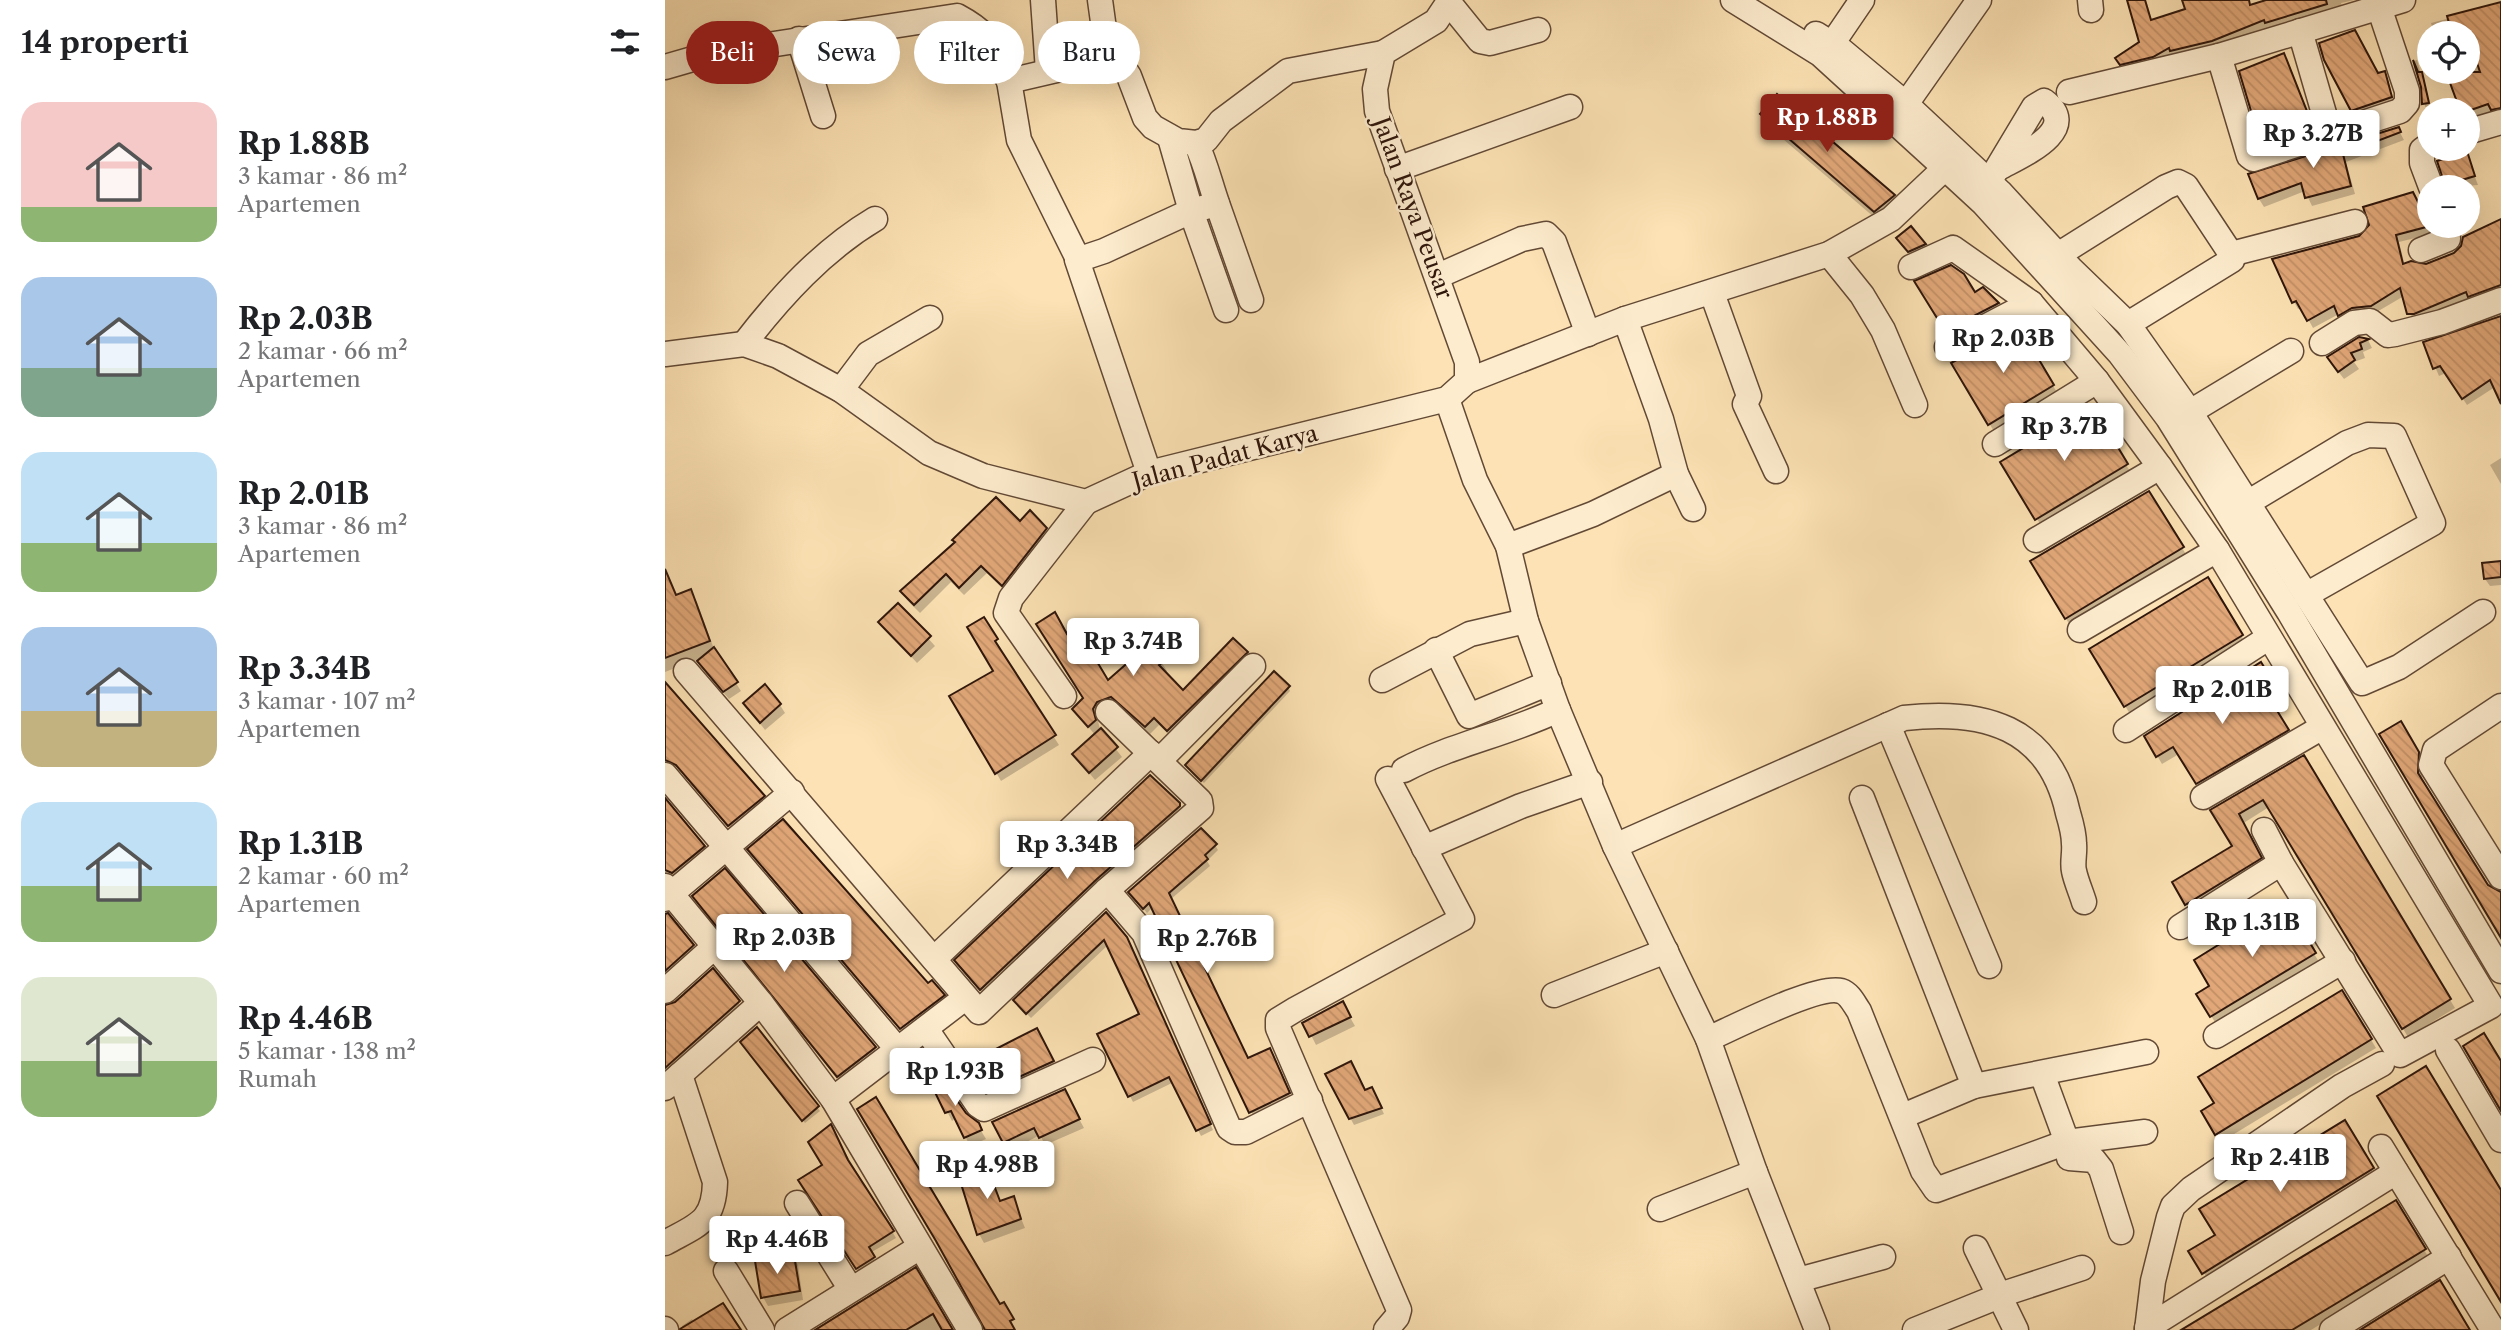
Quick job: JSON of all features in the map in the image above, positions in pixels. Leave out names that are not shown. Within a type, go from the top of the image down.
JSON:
[{"type":"street","points":[[1042,0],[1044,21]]},
{"type":"street","points":[[1100,0],[1103,21]]},
{"type":"street","points":[[1733,0],[1820,54],[1983,203],[2120,354],[2306,595],[2362,683],[2399,667],[2483,612]]},
{"type":"street","points":[[1763,0],[1832,44],[1994,175],[2059,255],[2129,324],[2190,412],[2241,514],[2501,971]]},
{"type":"street","points":[[1832,44],[1862,0]]},
{"type":"street","points":[[1906,104],[1979,0]]},
{"type":"street","points":[[2069,92],[2219,56],[2403,0]]},
{"type":"street","points":[[1132,84],[1145,118],[1170,138],[1196,143],[1206,140],[1221,121],[1288,71],[1383,53],[1436,21],[1450,2],[1480,41],[1490,43],[1538,30]]},
{"type":"street","points":[[2219,56],[2249,156],[2253,159],[2400,111],[2407,103],[2407,91],[2379,7]]},
{"type":"street","points":[[923,21],[957,16],[965,21]]},
{"type":"street","points":[[2300,31],[2330,134]]},
{"type":"street","points":[[665,67],[710,54],[793,40]]},
{"type":"street","name":"Jalan Raya Peusar","points":[[1383,53],[1375,89],[1377,111],[1467,362],[1467,381]]},
{"type":"street","points":[[813,84],[823,116]]},
{"type":"street","points":[[1010,84],[1019,140],[1078,259],[1149,473]]},
{"type":"street","points":[[1397,169],[1570,107]]},
{"type":"street","points":[[2480,128],[2501,122]]},
{"type":"street","points":[[1170,138],[1191,211],[1222,301],[1247,290],[1235,246],[1217,204],[1207,166],[1196,143]]},
{"type":"street","points":[[1817,1330],[1755,1172],[1708,1039],[1615,845],[1558,710],[1526,621],[1508,546],[1475,480],[1447,399],[1467,381],[1625,319],[1829,254],[1891,219],[1945,168]]},
{"type":"street","points":[[2059,255],[2178,182],[2186,186],[2231,254],[2231,263],[2129,324]]},
{"type":"street","points":[[1078,259],[1104,251],[1191,211],[1217,204]]},
{"type":"street","points":[[744,344],[773,305],[811,268],[875,219]]},
{"type":"street","points":[[2231,254],[2355,222]]},
{"type":"street","points":[[1438,276],[1522,239],[1546,234],[1554,242],[1588,334]]},
{"type":"street","points":[[2421,250],[2448,238]]},
{"type":"street","points":[[1911,267],[1953,247],[2031,303],[2097,381],[2210,540],[2491,1006],[2400,1055],[2281,863],[2264,830]]},
{"type":"street","points":[[1829,254],[1862,295],[1883,330],[1915,405]]},
{"type":"street","points":[[1712,293],[1749,396],[1745,404],[1776,471]]},
{"type":"street","points":[[2322,343],[2354,323],[2370,321],[2388,335],[2395,334],[2442,322],[2501,300]]},
{"type":"street","points":[[1947,347],[2031,303]]},
{"type":"street","points":[[841,390],[868,354],[930,318]]},
{"type":"street","points":[[1625,319],[1661,419],[1676,474],[1693,509]]},
{"type":"street","points":[[665,354],[744,344],[778,356],[841,390],[929,453],[983,476],[1086,502],[1011,598],[1006,613],[1064,696]]},
{"type":"street","points":[[2190,412],[2291,351]]},
{"type":"street","points":[[1995,444],[2097,381]]},
{"type":"street","name":"Jalan Padat Karya","points":[[1086,502],[1149,473],[1447,399]]},
{"type":"street","points":[[2080,630],[2210,540],[2241,514],[2365,449],[2373,443],[2375,435],[2394,436],[2433,523],[2306,595]]},
{"type":"street","points":[[2036,540],[2160,467]]},
{"type":"street","points":[[1508,546],[1593,514],[1676,474]]},
{"type":"street","points":[[1382,680],[1436,650],[1470,635],[1526,621]]},
{"type":"street","points":[[2126,730],[2268,638]]},
{"type":"street","points":[[1436,650],[1469,716],[1549,683]]},
{"type":"street","points":[[934,958],[1253,666]]},
{"type":"street","points":[[687,671],[979,1012],[1107,890],[1201,808],[1200,801],[1108,712]]},
{"type":"street","points":[[2501,706],[2435,750],[2431,765],[2501,877]]},
{"type":"street","points":[[1386,1330],[1397,1317],[1399,1310],[1277,1028],[1278,1020],[1462,919],[1423,848],[1396,775],[1427,758],[1525,727],[1558,710]]},
{"type":"street","points":[[1615,845],[1904,718],[1937,714],[1965,715],[2011,728],[2037,747],[2053,773],[2067,809],[2074,843],[2073,870],[2084,902]]},
{"type":"street","points":[[1888,725],[1989,967]]},
{"type":"street","points":[[2203,797],[2321,728]]},
{"type":"street","points":[[665,775],[899,1051]]},
{"type":"street","points":[[1423,848],[1521,806],[1590,782]]},
{"type":"street","points":[[792,792],[728,848],[667,893],[761,1003],[833,1099],[964,1328]]},
{"type":"street","points":[[1863,798],[1974,1086]]},
{"type":"street","points":[[2180,927],[2281,863]]},
{"type":"street","points":[[1107,890],[1136,920],[1144,933],[1230,1128],[1235,1132],[1246,1132],[1310,1100]]},
{"type":"street","points":[[665,991],[714,947]]},
{"type":"street","points":[[1554,995],[1666,951]]},
{"type":"street","points":[[2216,1036],[2343,961]]},
{"type":"street","points":[[1708,1039],[1810,995],[1840,991],[1849,996],[1859,1011],[1903,1115],[1923,1171],[1936,1190],[2067,1142],[2145,1132]]},
{"type":"street","points":[[833,1099],[965,998]]},
{"type":"street","points":[[665,1242],[708,1217],[715,1198],[715,1182],[672,1081],[761,1003]]},
{"type":"street","points":[[926,1029],[978,1105],[984,1109],[1093,1060]]},
{"type":"street","points":[[2448,1050],[2501,1140]]},
{"type":"street","points":[[1903,1115],[1974,1086],[2146,1052]]},
{"type":"street","points":[[2147,1329],[2153,1281],[2173,1206],[2191,1189],[2255,1144],[2342,1086],[2382,1064]]},
{"type":"street","points":[[2042,1073],[2067,1142],[2069,1158],[2094,1160],[2101,1169],[2121,1232]]},
{"type":"street","points":[[2381,1147],[2493,1330]]},
{"type":"street","points":[[1660,1209],[1755,1172]]},
{"type":"street","points":[[2147,1329],[2396,1172]]},
{"type":"street","points":[[797,1203],[850,1288]]},
{"type":"street","points":[[787,1330],[919,1247]]},
{"type":"street","points":[[1976,1248],[1997,1297],[2016,1330]]},
{"type":"street","points":[[1798,1280],[1883,1257]]},
{"type":"street","points":[[2332,1330],[2449,1257]]},
{"type":"street","points":[[1915,1330],[1997,1297],[2082,1268]]},
{"type":"street","points":[[726,1271],[762,1330]]},
{"type":"building","points":[[2127,0],[2145,0],[2151,20],[2185,9],[2182,0],[2249,0],[2250,5],[2266,0],[2326,0],[2327,4],[2265,23],[2264,20],[2212,41],[2170,51],[2169,48],[2153,57],[2120,65],[2115,58],[2139,42]]},
{"type":"building","points":[[2501,2],[2501,108],[2491,110],[2488,104],[2480,107],[2480,98],[2456,98],[2450,84],[2480,84],[2480,21],[2448,21],[2447,16]]},
{"type":"building","points":[[2355,30],[2378,73],[2385,71],[2392,97],[2351,111],[2324,60],[2319,43]]},
{"type":"building","points":[[2284,53],[2312,124],[2260,141],[2239,71]]},
{"type":"building","points":[[2420,84],[2425,84],[2428,98],[2422,98]]},
{"type":"building","points":[[1777,94],[1895,195],[1874,212],[1760,114]]},
{"type":"building","points":[[2399,127],[2401,132],[2343,154],[2351,186],[2305,198],[2301,183],[2258,199],[2248,174]]},
{"type":"building","points":[[2437,161],[2470,161],[2475,175],[2442,175]]},
{"type":"building","points":[[2413,192],[2417,200],[2417,229],[2396,235],[2403,264],[2411,261],[2426,264],[2454,253],[2461,246],[2463,238],[2480,238],[2480,229],[2501,219],[2501,285],[2468,297],[2466,292],[2414,314],[2407,314],[2400,288],[2371,306],[2352,308],[2338,316],[2334,306],[2307,321],[2296,301],[2292,303],[2272,259],[2359,236],[2369,225],[2363,207]]},
{"type":"building","points":[[1911,226],[1926,244],[1908,252],[1896,238]]},
{"type":"building","points":[[1951,265],[1964,274],[1975,292],[1983,287],[1999,303],[1945,331],[1914,281]]},
{"type":"building","points":[[2501,316],[2501,404],[2490,380],[2462,399],[2440,366],[2433,369],[2423,342]]},
{"type":"building","points":[[2019,326],[2054,385],[1988,425],[1951,363]]},
{"type":"building","points":[[2359,337],[2369,339],[2360,343],[2362,349],[2351,353],[2355,360],[2338,372],[2327,357]]},
{"type":"building","points":[[2093,406],[2128,464],[2035,520],[2000,462]]},
{"type":"building","points":[[2149,491],[2184,547],[2065,619],[2030,561]]},
{"type":"building","points":[[996,497],[1020,521],[1030,510],[1047,528],[1002,586],[981,566],[959,588],[946,574],[914,605],[900,591],[955,542],[952,540]]},
{"type":"building","points":[[2501,561],[2501,577],[2484,579],[2482,563]]},
{"type":"building","points":[[665,569],[676,595],[691,589],[710,641],[665,658]]},
{"type":"building","points":[[2208,577],[2243,635],[2124,707],[2089,649]]},
{"type":"building","points":[[898,603],[931,636],[911,656],[878,622]]},
{"type":"building","points":[[1055,612],[1067,634],[1077,628],[1108,680],[1148,645],[1163,662],[1159,665],[1183,690],[1233,638],[1248,652],[1167,731],[1154,718],[1145,727],[1111,697],[1097,702],[1093,709],[1096,720],[1088,727],[1072,709],[1083,698],[1036,624]]},
{"type":"building","points":[[984,617],[998,639],[995,641],[1056,735],[995,774],[949,696],[993,671],[967,627]]},
{"type":"building","points":[[714,647],[738,682],[723,692],[697,661]]},
{"type":"building","points":[[2261,662],[2275,685],[2265,691],[2289,730],[2196,784],[2173,747],[2156,757],[2144,736]]},
{"type":"building","points":[[1274,671],[1290,686],[1201,781],[1185,765]]},
{"type":"building","points":[[665,682],[765,796],[728,826],[676,765],[665,760]]},
{"type":"building","points":[[765,684],[781,704],[760,723],[743,703]]},
{"type":"building","points":[[2401,721],[2419,752],[2418,773],[2488,885],[2501,892],[2501,938],[2379,734]]},
{"type":"building","points":[[1101,728],[1118,747],[1089,773],[1072,754]]},
{"type":"building","points":[[2304,755],[2451,999],[2402,1029],[2263,800],[2239,814],[2262,858],[2185,905],[2172,882],[2232,846],[2210,810]]},
{"type":"building","points":[[1150,775],[1180,806],[1097,879],[980,990],[954,960]]},
{"type":"building","points":[[665,798],[705,846],[672,873],[665,870]]},
{"type":"building","points":[[783,819],[928,983],[932,980],[945,995],[900,1029],[747,849]]},
{"type":"building","points":[[1201,828],[1217,844],[1205,855],[1208,859],[1169,893],[1248,1058],[1270,1048],[1290,1093],[1249,1113],[1149,903],[1143,909],[1128,892]]},
{"type":"building","points":[[725,868],[876,1047],[837,1077],[692,896]]},
{"type":"building","points":[[2286,903],[2316,953],[2210,1017],[2196,994],[2209,986],[2194,960]]},
{"type":"building","points":[[1106,912],[1127,937],[1211,1124],[1196,1131],[1169,1077],[1128,1097],[1097,1034],[1139,1014],[1104,940],[1026,1014],[1013,1000]]},
{"type":"building","points":[[668,913],[694,945],[665,971],[665,914]]},
{"type":"building","points":[[713,968],[740,1001],[665,1068],[665,1005],[675,1002]]},
{"type":"building","points":[[2342,990],[2372,1039],[2215,1135],[2201,1111],[2214,1103],[2198,1077]]},
{"type":"building","points":[[1343,1001],[1351,1017],[1309,1037],[1302,1023]]},
{"type":"building","points":[[757,1027],[819,1106],[802,1121],[740,1042]]},
{"type":"building","points":[[1037,1028],[1054,1061],[1006,1083],[990,1052]]},
{"type":"building","points":[[2484,1033],[2501,1061],[2501,1111],[2463,1046]]},
{"type":"building","points":[[1351,1061],[1365,1090],[1372,1087],[1382,1108],[1349,1119],[1325,1074]]},
{"type":"building","points":[[2426,1066],[2501,1190],[2501,1302],[2377,1096]]},
{"type":"building","points":[[940,1076],[966,1113],[979,1123],[982,1130],[964,1138],[951,1111],[945,1113],[930,1082]]},
{"type":"building","points":[[1065,1089],[1080,1119],[1039,1138],[1034,1128],[1003,1143],[992,1122]]},
{"type":"building","points":[[876,1097],[1000,1304],[1004,1302],[1014,1319],[1010,1321],[1015,1330],[985,1330],[936,1241],[857,1109]]},
{"type":"building","points":[[2345,1120],[2374,1168],[2202,1274],[2188,1251],[2215,1235],[2199,1209]]},
{"type":"building","points":[[831,1124],[848,1160],[894,1231],[869,1247],[875,1257],[856,1269],[798,1180],[822,1165],[808,1142]]},
{"type":"building","points":[[986,1164],[1000,1201],[1014,1196],[1021,1219],[977,1235],[958,1174]]},
{"type":"building","points":[[2396,1200],[2426,1249],[2337,1303],[2292,1330],[2181,1330]]},
{"type":"building","points":[[794,1255],[800,1291],[761,1298],[755,1261]]},
{"type":"building","points":[[916,1267],[953,1330],[942,1330],[933,1314],[906,1330],[815,1330]]},
{"type":"building","points":[[2440,1280],[2470,1330],[2360,1330]]},
{"type":"building","points":[[723,1303],[741,1330],[680,1330],[680,1329]]}]
